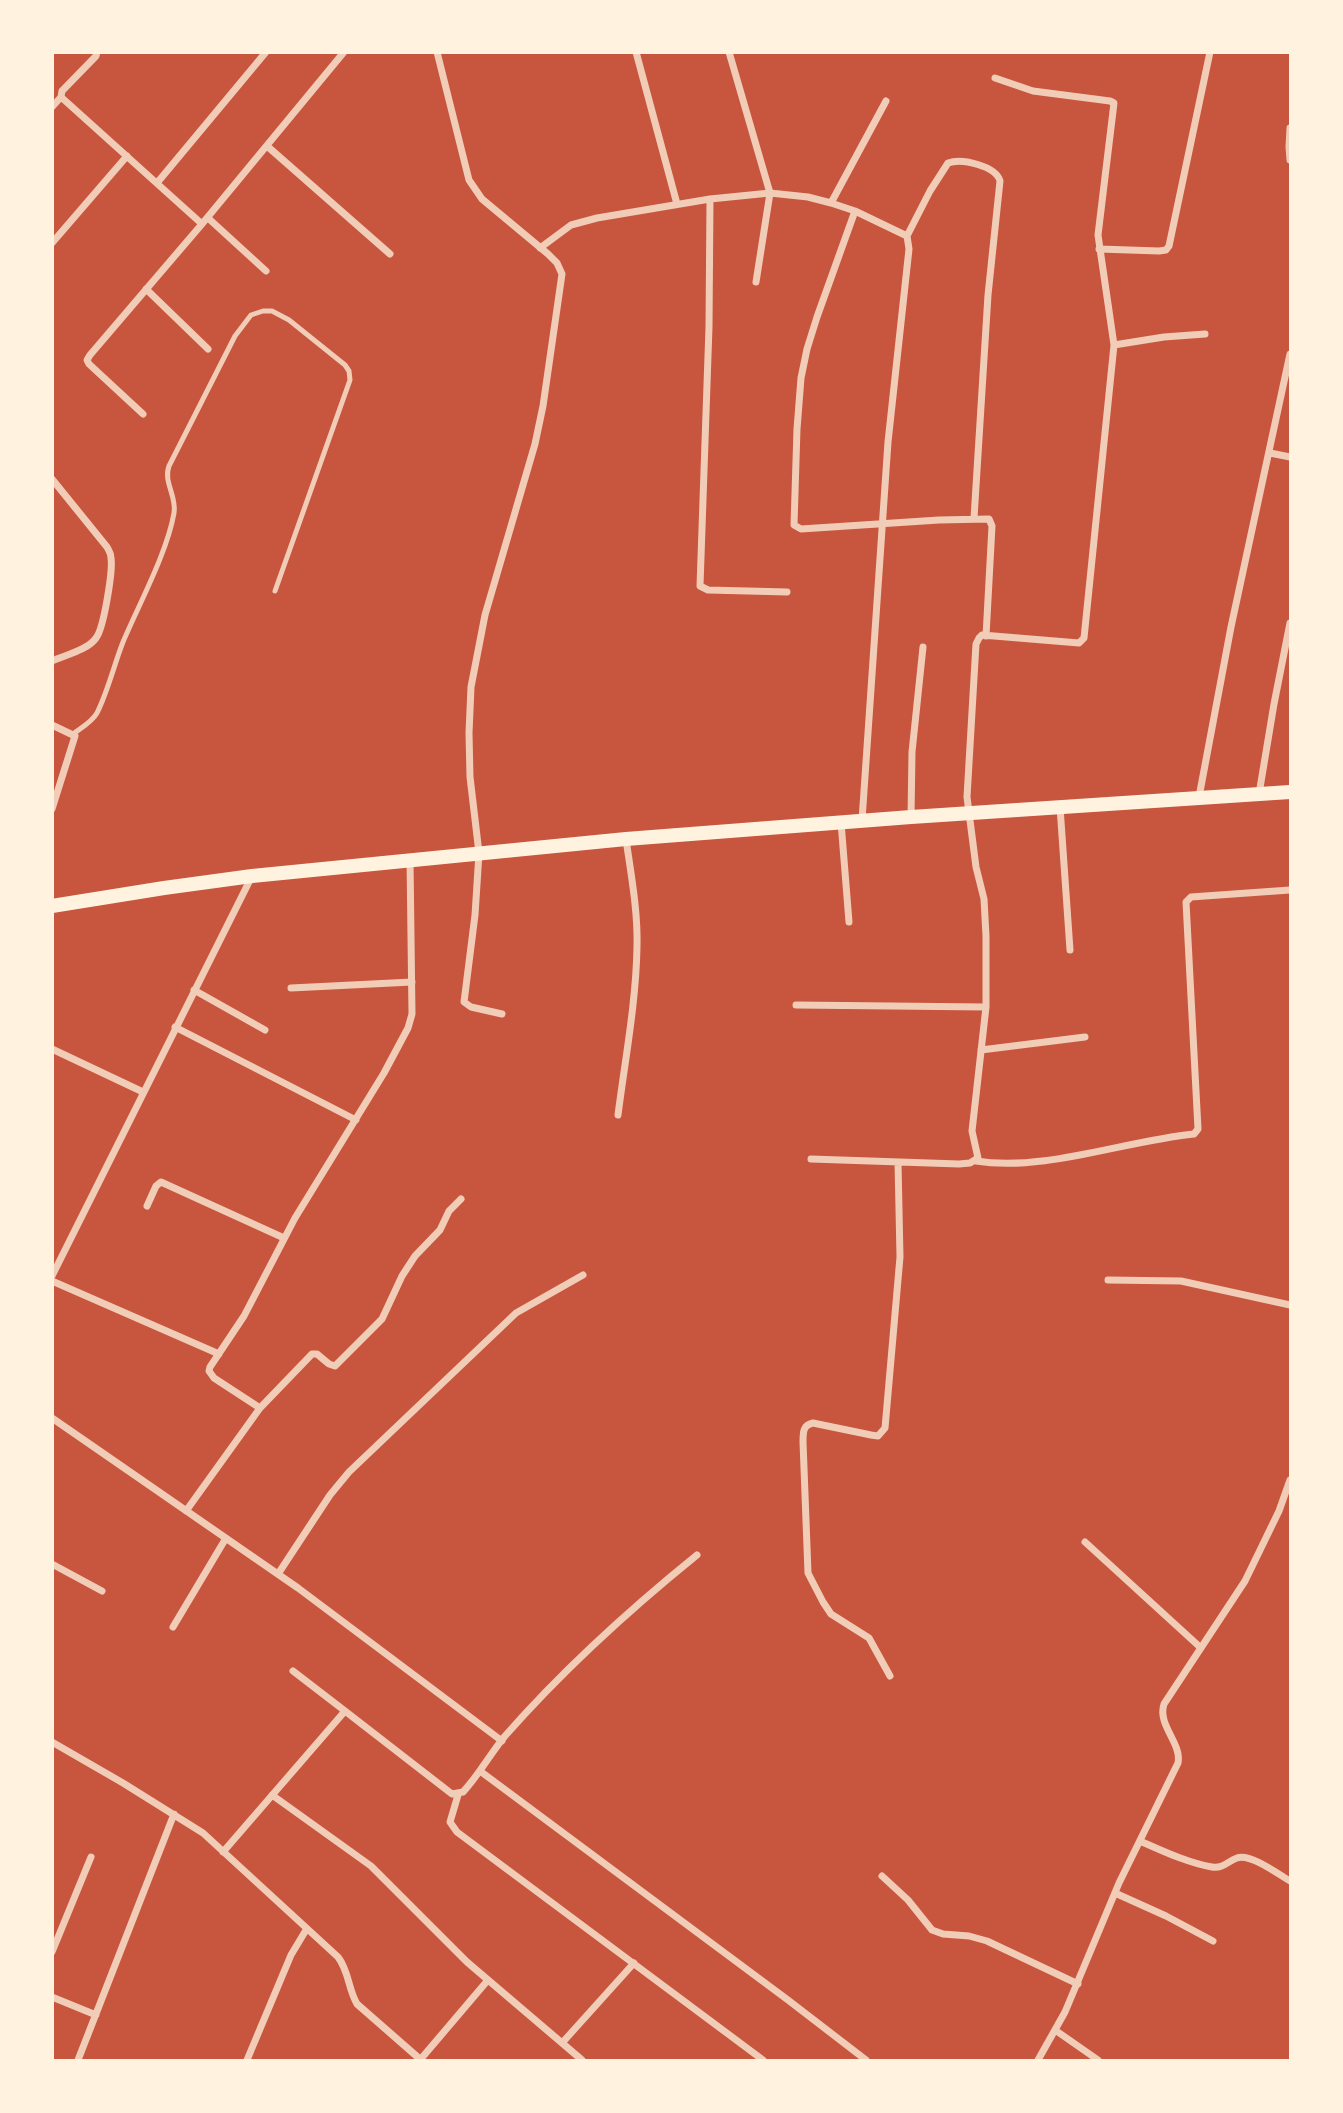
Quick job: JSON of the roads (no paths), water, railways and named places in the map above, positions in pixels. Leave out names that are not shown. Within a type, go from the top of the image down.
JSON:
[{"type":"main road","points":[[52,906],[251,876],[626,839],[862,820],[1290,792]]},
{"type":"street","points":[[52,107],[61,97],[62,90],[97,52]]},
{"type":"street","points":[[157,184],[266,52]]},
{"type":"street","points":[[143,414],[93,369],[87,360],[344,52]]},
{"type":"street","points":[[437,52],[469,180],[482,199],[561,269],[560,295],[535,444],[488,602],[471,687],[470,778],[478,853],[464,1002],[471,1007],[502,1014]]},
{"type":"street","points":[[636,52],[677,204]]},
{"type":"street","points":[[729,52],[770,193],[756,282]]},
{"type":"street","points":[[1099,249],[1159,251],[1166,250],[1169,246],[1210,52]]},
{"type":"street","points":[[976,1161],[978,1153],[973,1126],[986,1007],[984,900],[976,867],[967,797],[976,644],[979,638],[986,636],[1079,643],[1084,638],[1114,345],[1098,226],[1114,103],[1033,91],[995,78]]},
{"type":"street","points":[[61,97],[157,184],[267,271]]},
{"type":"street","points":[[831,203],[886,101]]},
{"type":"street","points":[[1290,128],[1290,160]]},
{"type":"street","points":[[267,146],[390,254]]},
{"type":"street","points":[[52,243],[127,156]]},
{"type":"street","points":[[862,820],[888,442],[909,249],[907,236],[948,163],[960,161],[989,168],[1000,177],[987,307],[974,519]]},
{"type":"street","points":[[540,248],[578,222],[677,204],[770,193],[808,197],[831,203],[855,211],[907,236]]},
{"type":"street","points":[[710,200],[709,327],[700,586],[708,590],[787,592]]},
{"type":"street","points":[[855,211],[817,317],[803,368],[797,429],[794,525],[801,529],[989,519],[992,526],[986,636]]},
{"type":"street","points":[[146,289],[208,349]]},
{"type":"street","points":[[1114,345],[1205,334]]},
{"type":"street","points":[[1199,798],[1231,627],[1290,354]]},
{"type":"street","points":[[1270,453],[1290,457]]},
{"type":"street","points":[[52,479],[107,547],[112,560],[108,593],[97,638],[52,661]]},
{"type":"street","points":[[1259,794],[1290,623]]},
{"type":"street","points":[[911,817],[912,752],[923,648]]},
{"type":"street","points":[[52,725],[73,734],[75,740],[52,809]]},
{"type":"street","points":[[1060,807],[1070,950]]},
{"type":"street","points":[[841,822],[849,922]]},
{"type":"street","points":[[618,1115],[637,947],[626,839]]},
{"type":"street","points":[[260,1408],[211,1375],[210,1367],[244,1316],[284,1238],[384,1073],[408,1028],[412,1014],[410,860]]},
{"type":"street","points":[[219,1354],[52,1279],[251,876]]},
{"type":"street","points":[[811,1159],[959,1164],[976,1161],[992,1164],[1032,1162],[1194,1134],[1198,1129],[1186,902],[1191,897],[1290,890]]},
{"type":"street","points":[[291,988],[412,982]]},
{"type":"street","points":[[194,989],[265,1030]]},
{"type":"street","points":[[796,1005],[986,1007]]},
{"type":"street","points":[[175,1027],[356,1120]]},
{"type":"street","points":[[981,1050],[1084,1037]]},
{"type":"street","points":[[52,1049],[143,1092]]},
{"type":"street","points":[[890,1676],[869,1638],[831,1614],[808,1573],[803,1441],[805,1427],[813,1423],[878,1436],[885,1428],[900,1257],[898,1162]]},
{"type":"street","points":[[147,1206],[156,1186],[161,1182],[284,1238]]},
{"type":"street","points":[[186,1511],[260,1408],[312,1354],[317,1354],[335,1366],[370,1332],[384,1316],[402,1276],[415,1256],[440,1230],[449,1211],[461,1199]]},
{"type":"street","points":[[278,1574],[316,1515],[349,1472],[516,1313],[583,1275]]},
{"type":"street","points":[[1108,1280],[1181,1281],[1290,1305]]},
{"type":"street","points":[[52,1418],[278,1574],[502,1741]]},
{"type":"street","points":[[1038,2060],[1078,1984],[1115,1893],[1174,1774],[1179,1758],[1162,1710],[1245,1581],[1279,1511],[1290,1480]]},
{"type":"street","points":[[173,1627],[226,1538]]},
{"type":"street","points":[[1085,1542],[1201,1648]]},
{"type":"street","points":[[293,1671],[433,1780],[452,1794],[458,1795],[463,1793],[502,1741],[537,1702],[581,1658],[697,1555]]},
{"type":"street","points":[[52,1564],[102,1591]]},
{"type":"street","points":[[223,1852],[345,1711]]},
{"type":"street","points":[[52,1742],[203,1833],[344,1964],[352,1994],[362,2009],[420,2060],[488,1980]]},
{"type":"street","points":[[480,1771],[866,2060]]},
{"type":"street","points":[[458,1795],[451,1814],[452,1827],[763,2060]]},
{"type":"street","points":[[272,1796],[371,1866],[488,1980],[582,2060]]},
{"type":"street","points":[[78,2060],[174,1814]]},
{"type":"street","points":[[1140,1841],[1180,1858],[1215,1868],[1240,1857],[1250,1858],[1290,1881]]},
{"type":"street","points":[[52,1952],[91,1857]]},
{"type":"street","points":[[882,1876],[908,1900],[932,1930],[979,1938],[1078,1984]]},
{"type":"street","points":[[1115,1893],[1213,1941]]},
{"type":"street","points":[[249,2059],[291,1955],[306,1930]]},
{"type":"street","points":[[562,2043],[634,1963]]},
{"type":"street","points":[[52,1997],[96,2015]]},
{"type":"street","points":[[1055,2030],[1098,2060]]},
{"type":"lane","points":[[73,734],[97,713],[124,640],[161,554],[175,510],[167,477],[169,466],[235,336],[251,315],[263,311],[272,311],[289,320],[336,356],[349,371],[350,380],[275,591]]}]
